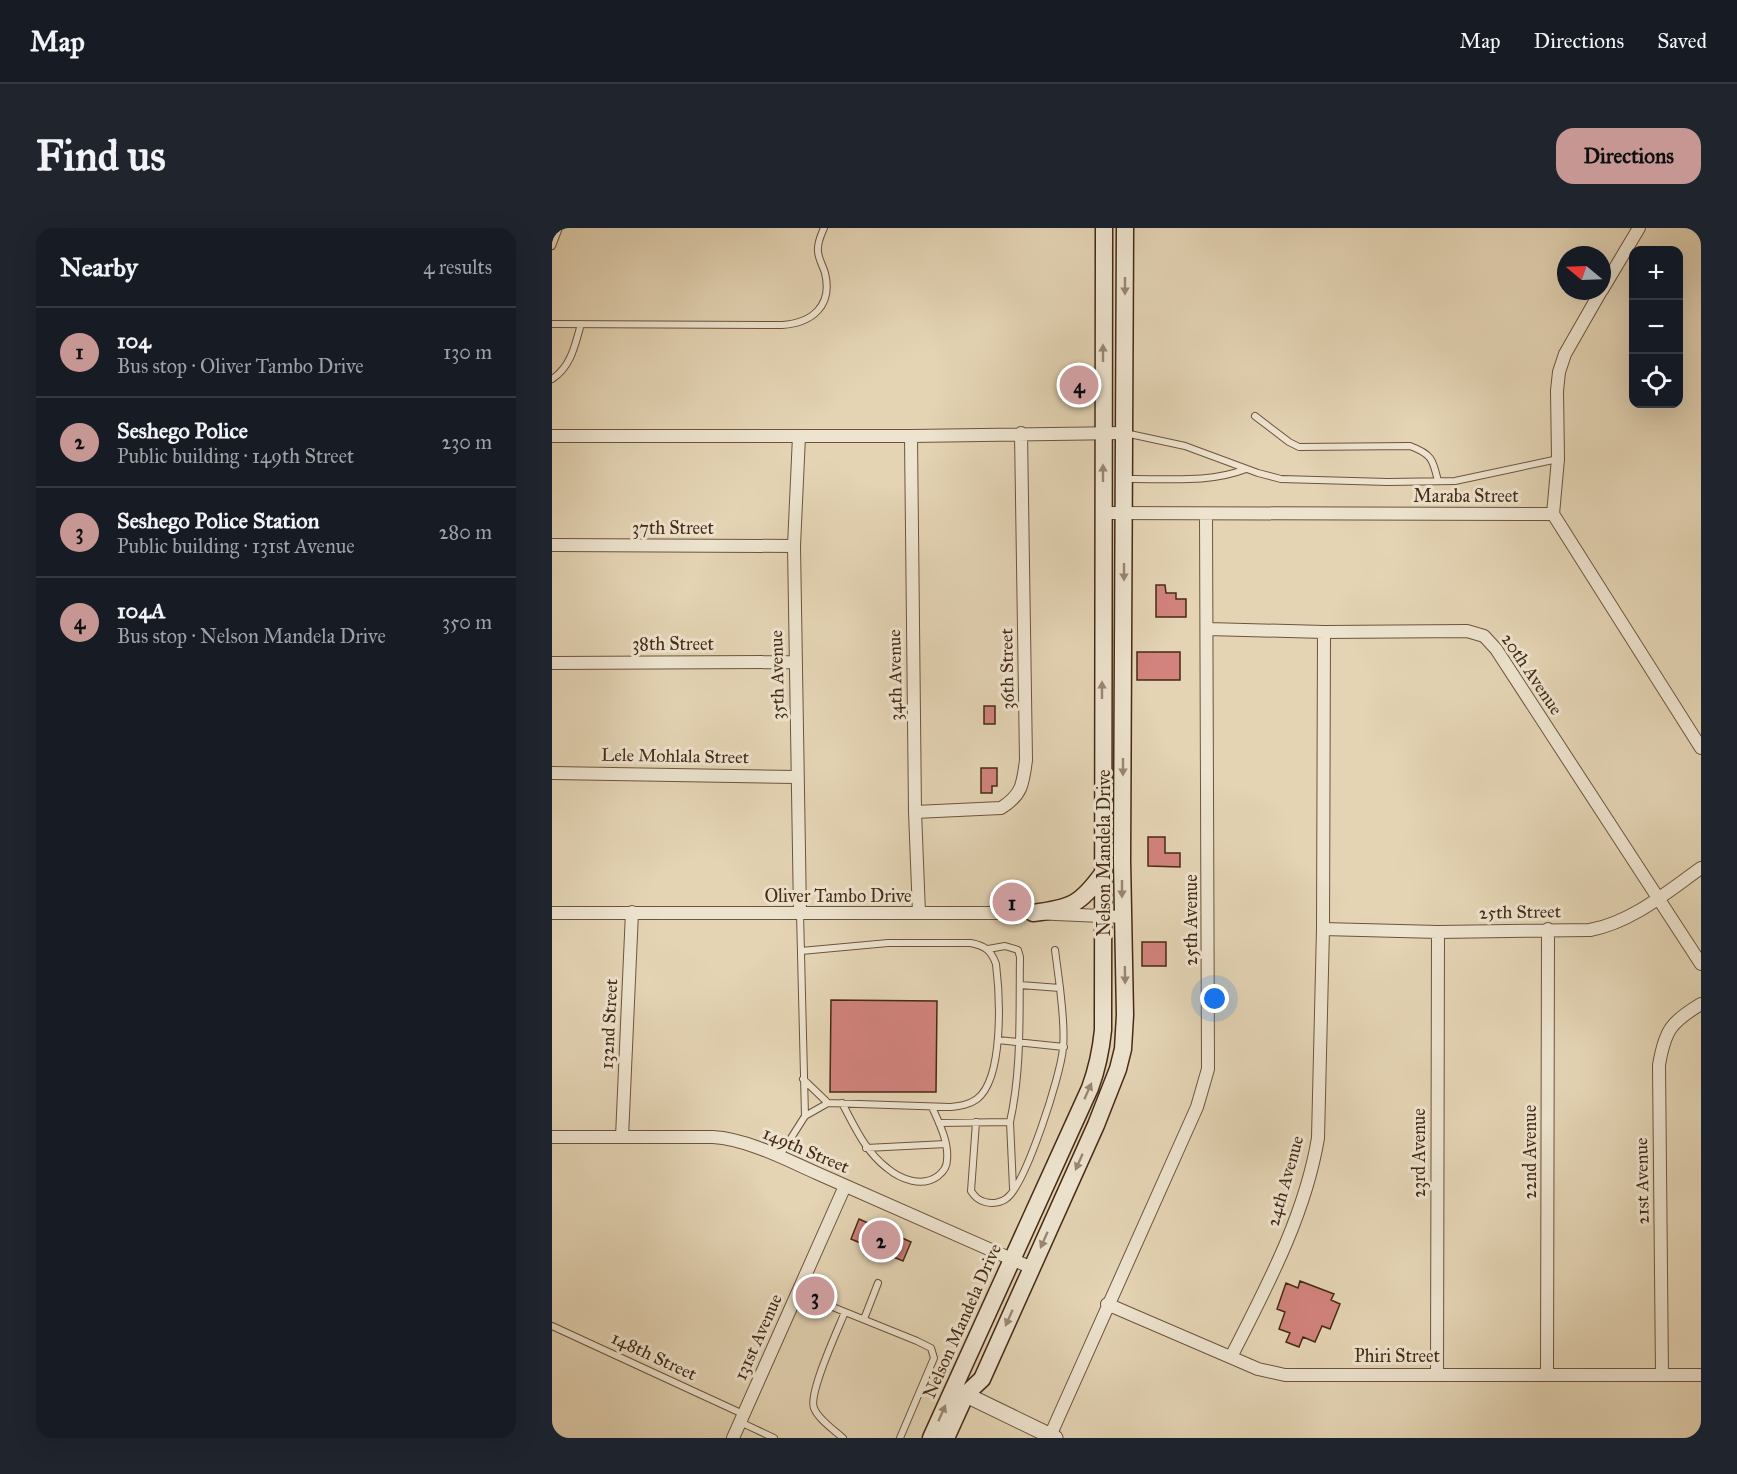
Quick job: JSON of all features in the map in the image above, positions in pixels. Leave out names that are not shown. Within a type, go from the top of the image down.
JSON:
[{"type":"main road","name":"Nelson Mandela Drive","points":[[946,1438],[982,1328],[1096,1071],[1103,1030],[1104,228]]},
{"type":"main road","name":"Nelson Mandela Drive","points":[[931,1438],[960,1391],[982,1378],[1096,1125],[1118,1069],[1125,1030],[1122,860],[1125,228]]},
{"type":"main road","points":[[1033,913],[1056,910],[1073,904],[1087,894],[1103,873]]},
{"type":"street","points":[[1611,275],[1639,228]]},
{"type":"street","points":[[1596,300],[1560,365],[1557,391],[1558,459],[1553,514],[1697,733],[1701,748]]},
{"type":"street","name":"36th Street","points":[[915,812],[1000,808],[1018,795],[1023,782],[1026,760],[1022,433]]},
{"type":"street","points":[[552,436],[911,436],[1124,433]]},
{"type":"street","name":"35th Avenue","points":[[799,436],[794,546],[794,662],[800,913]]},
{"type":"street","name":"34th Avenue","points":[[911,436],[915,812],[919,913]]},
{"type":"street","name":"Maraba Street","points":[[1103,513],[1553,514]]},
{"type":"street","name":"25th Avenue","points":[[1053,1437],[1107,1304],[1197,1107],[1208,1069],[1206,515]]},
{"type":"street","name":"37th Street","points":[[552,545],[794,546]]},
{"type":"street","name":"20th Avenue","points":[[1208,629],[1324,632],[1467,631],[1477,633],[1489,640],[1701,964]]},
{"type":"street","name":"24th Avenue","points":[[1231,1357],[1287,1240],[1315,1159],[1318,1138],[1323,929],[1324,632]]},
{"type":"street","name":"38th Street","points":[[552,663],[794,662]]},
{"type":"street","name":"Lele Mohlala Street","points":[[552,773],[796,777]]},
{"type":"street","name":"25th Street","points":[[1323,929],[1438,932],[1590,930],[1606,927],[1659,898],[1701,868]]},
{"type":"street","name":"132nd Street","points":[[622,1137],[632,912]]},
{"type":"street","name":"Oliver Tambo Drive","points":[[552,913],[1033,913],[1124,917]]},
{"type":"street","name":"22nd Avenue","points":[[1547,1374],[1548,929]]},
{"type":"street","name":"23rd Avenue","points":[[1437,1374],[1438,932]]},
{"type":"street","name":"21st Avenue","points":[[1662,1375],[1659,1065],[1670,1029],[1680,1016],[1701,1004]]},
{"type":"street","name":"149th Street","points":[[552,1137],[723,1137],[778,1157],[1032,1268]]},
{"type":"street","name":"131st Avenue","points":[[733,1438],[845,1186]]},
{"type":"street","name":"Phiri Street","points":[[1107,1304],[1258,1369],[1285,1375],[1701,1375]]},
{"type":"street","points":[[960,1391],[1053,1437]]},
{"type":"lane","points":[[552,246],[559,228]]},
{"type":"lane","points":[[552,324],[773,326],[791,325],[803,321],[820,308],[826,295],[825,273],[818,253],[824,228]]},
{"type":"lane","points":[[552,379],[560,374],[568,363],[581,324]]},
{"type":"lane","points":[[1255,416],[1299,447],[1410,446],[1425,452],[1432,459],[1438,481]]},
{"type":"lane","points":[[1124,433],[1185,446],[1246,469],[1281,479],[1455,481],[1558,459]]},
{"type":"lane","points":[[1124,479],[1212,478],[1228,476],[1246,469]]},
{"type":"lane","points":[[800,913],[805,1116]]},
{"type":"lane","points":[[778,1157],[805,1116],[828,1103],[950,1107],[976,1100],[986,1090],[992,1078],[998,1040],[997,972],[993,955],[988,949],[971,943],[898,943],[801,951]]},
{"type":"lane","points":[[988,949],[1005,945],[1018,950],[1020,957],[1020,1043],[1017,1082],[1010,1122],[1013,1190]]},
{"type":"lane","points":[[976,1122],[971,1191],[977,1199],[990,1203],[1006,1198],[1013,1190],[1051,1101],[1064,1047],[1064,1017],[1055,950]]},
{"type":"lane","points":[[1020,985],[1060,988]]},
{"type":"lane","points":[[998,1040],[1064,1047]]},
{"type":"lane","points":[[803,1079],[828,1103]]},
{"type":"lane","points":[[842,1103],[866,1148],[896,1175],[913,1182],[933,1179],[943,1172],[948,1158],[946,1144],[932,1107]]},
{"type":"lane","points":[[939,1123],[1010,1122]]},
{"type":"lane","points":[[866,1148],[946,1144]]},
{"type":"lane","points":[[864,1320],[878,1283]]},
{"type":"lane","points":[[797,1293],[917,1341],[934,1352],[934,1358],[900,1438]]},
{"type":"lane","points":[[843,1438],[815,1411],[812,1396],[845,1312]]},
{"type":"lane","name":"148th Street","points":[[552,1326],[742,1418],[774,1438]]},
{"type":"building","points":[[1156,585],[1165,585],[1166,593],[1176,593],[1176,599],[1186,599],[1186,617],[1156,617]]},
{"type":"building","points":[[1137,652],[1180,652],[1180,680],[1137,680]]},
{"type":"building","points":[[984,706],[995,706],[995,724],[984,724]]},
{"type":"building","points":[[981,768],[997,768],[997,786],[992,786],[992,793],[981,793]]},
{"type":"building","points":[[1148,837],[1165,837],[1165,853],[1180,853],[1180,867],[1148,866]]},
{"type":"building","points":[[1142,942],[1166,942],[1166,966],[1142,966]]},
{"type":"building","points":[[831,1000],[937,1001],[936,1092],[830,1092]]},
{"type":"building","points":[[859,1219],[911,1242],[903,1261],[851,1239]]},
{"type":"building","points":[[1300,1281],[1334,1294],[1331,1300],[1340,1304],[1330,1329],[1322,1326],[1315,1342],[1303,1337],[1299,1347],[1286,1342],[1290,1333],[1279,1329],[1285,1312],[1277,1309],[1286,1283],[1298,1288]]},
{"type":"place","name":"104A","points":[[1079,385]]},
{"type":"place","name":"104","points":[[1012,902]]},
{"type":"place","name":"Seshego Police","points":[[881,1240]]},
{"type":"place","name":"Seshego Police Station","points":[[815,1296]]}]
